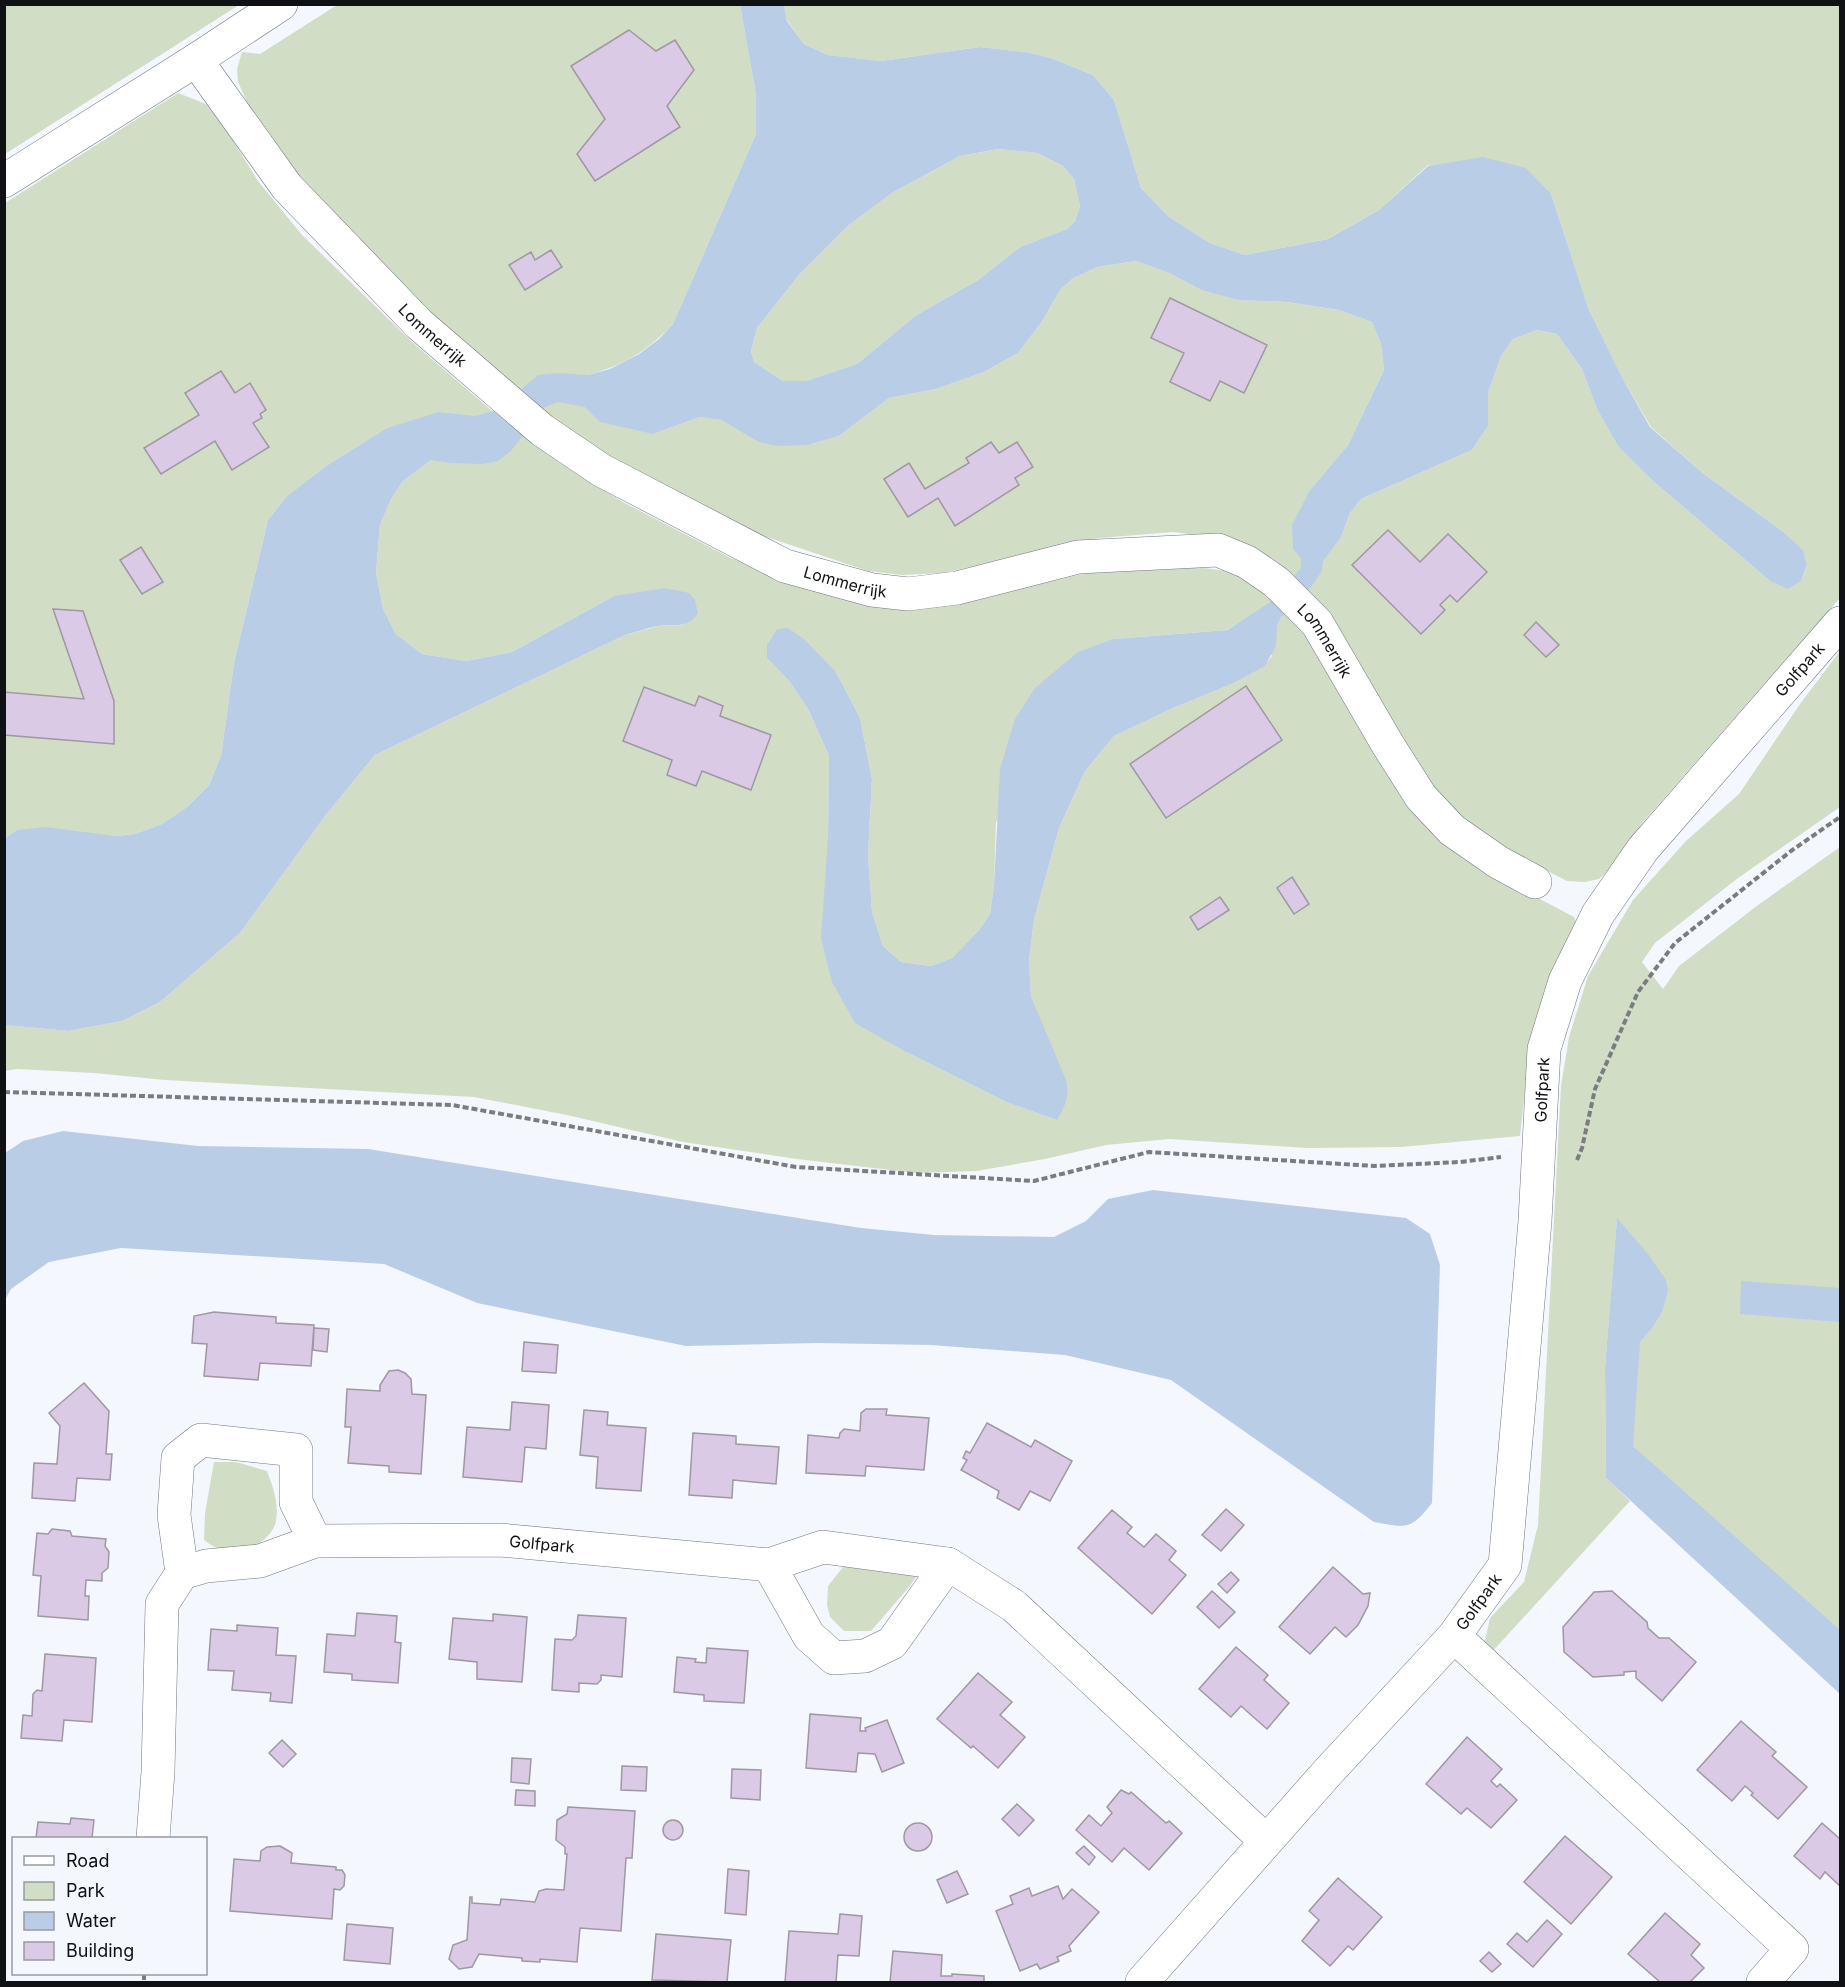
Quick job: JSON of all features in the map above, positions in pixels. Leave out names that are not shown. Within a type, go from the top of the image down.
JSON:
[{"type":"street","points":[[4,181],[281,4]]},
{"type":"street","name":"Lommerrijk","points":[[196,60],[287,187],[420,324],[542,430],[601,470],[785,566],[872,590],[908,594],[957,588],[1078,557],[1218,550],[1247,562],[1276,582],[1317,623],[1421,797],[1452,830],[1498,862],[1535,882]]},
{"type":"street","name":"Golfpark","points":[[1142,1983],[1266,1841],[1454,1636],[1505,1564],[1535,1221],[1544,1049],[1564,981],[1599,914],[1643,849],[1840,623]]},
{"type":"street","points":[[153,1837],[158,1772],[162,1604],[182,1572],[174,1515],[178,1458],[201,1440],[296,1450],[296,1502],[315,1541]]},
{"type":"street","name":"Golfpark","points":[[182,1572],[206,1566],[260,1561],[315,1541],[500,1540],[769,1565],[823,1547],[948,1564],[1014,1606],[1266,1841]]},
{"type":"street","points":[[769,1565],[809,1635],[834,1658],[865,1656],[892,1643],[948,1564]]},
{"type":"street","name":"Golfpark","points":[[1454,1636],[1792,1949],[1763,1983]]},
{"type":"path","points":[[4,1092],[452,1105],[796,1167],[1034,1181],[1149,1152],[1374,1166],[1460,1162],[1582,1148],[1595,1089],[1638,992],[1675,943],[1791,851],[1840,817]]},
{"type":"green space","points":[[5,4],[239,4],[239,5],[5,154]]},
{"type":"green space","points":[[337,5],[740,5],[756,95],[756,134],[673,324],[645,349],[624,362],[588,375],[653,434],[700,417],[721,420],[739,430],[808,445],[839,436],[889,398],[936,389],[984,372],[1018,353],[1041,323],[1060,290],[1072,279],[1097,267],[1136,261],[1169,273],[1201,290],[1237,300],[1287,302],[1339,310],[1372,322],[1381,344],[1384,370],[1348,445],[1310,490],[1341,537],[1350,513],[1361,499],[1472,450],[1488,426],[1488,393],[1501,356],[1513,339],[1537,330],[1557,334],[1582,369],[1597,409],[1620,447],[1653,481],[1770,581],[1801,581],[1807,566],[1803,551],[1782,531],[1704,474],[1651,427],[1623,379],[1589,310],[1551,194],[1428,165],[1379,210],[1328,239],[1245,255],[1210,243],[1169,217],[1141,188],[1114,100],[1093,75],[1051,58],[1026,52],[980,47],[881,61],[828,55],[804,44],[787,20],[784,5],[1840,5],[1840,598],[1643,822],[1610,869],[1599,879],[1585,882],[1567,881],[1518,856],[1470,826],[1419,771],[1373,688],[1220,538],[1173,532],[1100,538],[943,573],[902,575],[868,571],[743,529],[637,474],[571,434],[498,378],[331,218],[265,134],[248,104],[238,82],[237,69],[242,52],[260,54]]},
{"type":"green space","points":[[178,93],[206,104],[222,123],[258,181],[302,235],[411,341],[491,410],[560,463],[623,502],[731,558],[834,593],[984,597],[1104,569],[1173,564],[1242,573],[1279,602],[1319,651],[1396,787],[1424,825],[1455,849],[1504,880],[1574,917],[1579,929],[1537,1027],[1526,1081],[1520,1136],[1401,1147],[1308,1148],[1169,1139],[1106,1145],[977,1171],[916,1173],[797,1159],[683,1142],[567,1115],[474,1097],[165,1080],[94,1073],[17,1069],[5,1071],[5,1025],[68,1031],[122,1021],[160,1002],[240,933],[325,816],[375,755],[625,635],[658,626],[684,625],[614,596],[512,652],[466,661],[422,654],[396,634],[383,609],[376,573],[380,525],[391,499],[403,481],[431,460],[385,429],[326,466],[287,496],[268,520],[234,663],[221,756],[209,785],[187,807],[162,824],[135,834],[115,836],[17,830],[5,838],[5,203]],"holes":[[[1245,619],[1272,656],[1264,666],[1234,683],[1114,736],[1085,771],[1059,828],[1034,920],[1029,960],[1031,996],[1067,1085],[1057,1120],[1006,1102],[908,1053],[828,837],[829,756],[809,711],[790,682],[767,658],[836,672],[860,718],[872,779],[868,855],[872,912],[883,946],[901,962],[931,966],[952,958],[979,930],[990,914],[994,885],[996,822],[1113,639],[1226,630]]]},
{"type":"green space","points":[[998,149],[1037,153],[1063,166],[1074,179],[1080,206],[1075,221],[1067,229],[1020,247],[978,280],[915,316],[857,364],[806,381],[783,381],[754,362],[751,351],[757,328],[798,276],[849,225],[892,193],[960,156]]},
{"type":"green space","points":[[1840,651],[1840,807],[1738,878],[1655,943],[1642,962],[1663,989],[1679,966],[1758,905],[1840,847],[1840,1640],[1633,1446],[1617,1219],[1605,1367],[1606,1478],[1630,1501],[1491,1653],[1485,1641],[1490,1618],[1524,1582],[1538,1525],[1561,1086],[1569,1037],[1588,976],[1633,900],[1686,841],[1739,794],[1800,704]]},
{"type":"green space","points":[[214,1462],[236,1462],[267,1471],[276,1501],[276,1521],[266,1538],[247,1550],[226,1551],[204,1540],[205,1513]]},
{"type":"green space","points":[[847,1562],[921,1570],[871,1631],[844,1631],[830,1617],[827,1605],[828,1586]]},
{"type":"water","points":[[740,5],[784,5],[787,21],[804,44],[828,55],[881,61],[980,47],[1026,52],[1051,58],[1093,75],[1114,100],[1141,188],[1169,217],[1210,243],[1245,255],[1328,239],[1379,210],[1428,166],[1483,157],[1526,168],[1551,194],[1589,310],[1650,427],[1704,474],[1782,531],[1803,550],[1807,565],[1801,581],[1788,589],[1770,581],[1653,481],[1619,447],[1597,409],[1582,369],[1557,334],[1537,330],[1513,339],[1501,356],[1488,393],[1488,426],[1472,450],[1361,499],[1350,513],[1341,537],[1323,561],[1322,571],[1311,587],[1281,617],[1277,625],[1276,646],[1265,666],[1234,683],[1114,736],[1085,771],[1059,828],[1034,920],[1029,960],[1031,996],[1066,1080],[1066,1101],[1057,1120],[1006,1102],[908,1053],[855,1023],[832,982],[821,938],[828,837],[829,756],[809,711],[790,682],[767,658],[767,645],[777,629],[788,628],[804,639],[836,672],[860,718],[872,779],[868,855],[872,912],[883,946],[901,962],[931,966],[952,958],[979,930],[990,914],[994,885],[1000,769],[1015,719],[1035,688],[1078,652],[1113,639],[1227,630],[1269,603],[1301,568],[1301,558],[1293,549],[1292,525],[1310,490],[1348,445],[1384,370],[1381,344],[1372,322],[1339,310],[1287,302],[1237,300],[1201,290],[1169,273],[1136,261],[1097,267],[1072,279],[1060,290],[1041,323],[1018,353],[984,372],[936,389],[889,398],[839,436],[808,445],[778,446],[759,442],[721,420],[700,417],[653,434],[600,422],[585,407],[558,402],[545,407],[511,451],[498,461],[482,464],[431,460],[403,481],[391,499],[380,525],[376,573],[383,609],[396,634],[422,654],[466,661],[512,652],[614,596],[665,588],[689,593],[695,600],[698,613],[685,624],[658,626],[625,635],[375,755],[325,816],[240,933],[160,1002],[122,1021],[68,1031],[5,1025],[5,838],[17,830],[46,827],[115,836],[135,834],[162,824],[187,807],[209,785],[221,756],[234,663],[268,520],[287,496],[326,466],[385,429],[438,412],[475,416],[497,410],[538,375],[558,373],[588,375],[610,369],[639,354],[659,339],[673,324],[756,134],[756,95]],"holes":[[[998,149],[1037,153],[1063,166],[1074,179],[1080,206],[1075,221],[1067,229],[1020,247],[978,280],[915,316],[857,364],[806,381],[783,381],[754,362],[751,351],[757,328],[798,276],[849,225],[892,193],[960,156]]]},
{"type":"water","points":[[63,1131],[198,1146],[368,1149],[861,1228],[934,1235],[1054,1237],[1086,1221],[1108,1199],[1153,1190],[1406,1218],[1430,1234],[1440,1265],[1432,1503],[1419,1518],[1408,1525],[1374,1522],[1171,1380],[1065,1355],[931,1345],[817,1343],[686,1346],[477,1303],[384,1264],[121,1248],[49,1262],[11,1289],[5,1300],[5,1153],[23,1141]]},
{"type":"water","points":[[1617,1218],[1648,1254],[1666,1280],[1668,1291],[1662,1312],[1640,1342],[1633,1446],[1840,1630],[1840,1694],[1606,1478],[1605,1367]]},
{"type":"water","points":[[1741,1281],[1840,1288],[1840,1322],[1740,1314]]},
{"type":"building","points":[[629,30],[656,51],[675,40],[694,70],[667,106],[680,127],[595,181],[577,154],[605,119],[571,66]]},
{"type":"building","points":[[551,250],[562,267],[525,290],[509,265],[531,252],[535,260]]},
{"type":"building","points":[[1170,298],[1267,345],[1244,393],[1220,381],[1210,401],[1170,382],[1184,353],[1151,338]]},
{"type":"building","points":[[221,371],[235,393],[250,383],[266,410],[260,414],[262,418],[253,423],[269,447],[232,470],[215,441],[161,474],[144,448],[199,415],[185,393]]},
{"type":"building","points":[[991,442],[999,453],[1017,442],[1033,467],[1015,478],[1019,485],[955,526],[938,498],[908,517],[884,479],[909,463],[925,489],[969,463],[966,458]]},
{"type":"building","points":[[1388,530],[1420,562],[1448,534],[1487,572],[1457,602],[1450,595],[1440,605],[1445,610],[1421,634],[1352,565]]},
{"type":"building","points":[[141,547],[163,582],[142,594],[120,560]]},
{"type":"building","points":[[53,609],[83,611],[114,701],[114,744],[4,735],[4,692],[84,699]]},
{"type":"building","points":[[1536,622],[1559,645],[1546,657],[1524,635]]},
{"type":"building","points":[[1246,686],[1282,740],[1166,818],[1130,764]]},
{"type":"building","points":[[644,687],[695,706],[699,696],[723,706],[720,716],[771,735],[751,790],[702,771],[696,786],[667,775],[672,760],[623,741]]},
{"type":"building","points":[[1292,877],[1309,904],[1294,914],[1277,888]]},
{"type":"building","points":[[1220,897],[1229,910],[1198,930],[1190,917]]},
{"type":"building","points":[[214,1312],[276,1317],[276,1323],[314,1325],[311,1366],[260,1363],[258,1380],[204,1376],[207,1344],[192,1343],[194,1316]]},
{"type":"building","points":[[314,1328],[329,1329],[327,1352],[313,1350]]},
{"type":"building","points":[[524,1342],[558,1345],[556,1373],[522,1371]]},
{"type":"building","points":[[398,1370],[411,1379],[412,1394],[426,1395],[421,1474],[389,1472],[389,1466],[348,1463],[351,1427],[345,1427],[347,1389],[380,1391],[380,1385],[389,1371]]},
{"type":"building","points":[[84,1383],[109,1411],[106,1454],[112,1454],[110,1480],[77,1478],[75,1501],[32,1498],[34,1463],[57,1464],[60,1426],[49,1413]]},
{"type":"building","points":[[512,1402],[549,1405],[546,1449],[525,1447],[522,1482],[463,1477],[467,1427],[510,1430]]},
{"type":"building","points":[[866,1409],[887,1409],[886,1415],[929,1418],[924,1470],[866,1466],[865,1476],[806,1473],[808,1435],[839,1438],[844,1429],[860,1431],[861,1413]]},
{"type":"building","points":[[584,1410],[608,1412],[607,1425],[646,1428],[641,1491],[596,1488],[598,1457],[580,1455]]},
{"type":"building","points":[[987,1423],[1031,1447],[1035,1440],[1072,1461],[1050,1501],[1030,1491],[1019,1510],[997,1498],[999,1491],[961,1470],[967,1460],[963,1458],[966,1451],[970,1453]]},
{"type":"building","points":[[693,1433],[736,1436],[736,1444],[779,1447],[776,1484],[733,1480],[732,1498],[689,1495]]},
{"type":"building","points":[[1226,1509],[1244,1525],[1221,1551],[1202,1535]]},
{"type":"building","points":[[1112,1510],[1132,1527],[1127,1533],[1144,1547],[1156,1534],[1176,1551],[1169,1560],[1186,1575],[1152,1614],[1078,1548]]},
{"type":"building","points":[[52,1529],[70,1531],[72,1536],[106,1539],[105,1546],[109,1552],[108,1568],[102,1573],[102,1581],[86,1580],[85,1596],[89,1596],[88,1620],[38,1616],[41,1576],[33,1575],[37,1533],[48,1534]]},
{"type":"building","points":[[1333,1567],[1363,1594],[1370,1593],[1368,1606],[1358,1625],[1346,1637],[1335,1627],[1310,1654],[1279,1627]]},
{"type":"building","points":[[1231,1572],[1239,1580],[1227,1593],[1218,1584]]},
{"type":"building","points":[[1212,1591],[1235,1612],[1219,1628],[1197,1607]]},
{"type":"building","points":[[1612,1591],[1647,1622],[1648,1628],[1659,1638],[1669,1638],[1696,1662],[1662,1701],[1636,1678],[1636,1671],[1624,1672],[1624,1675],[1593,1677],[1564,1652],[1563,1627],[1594,1592]]},
{"type":"building","points":[[357,1613],[397,1616],[395,1642],[401,1643],[398,1683],[352,1680],[352,1674],[324,1672],[327,1634],[355,1636]]},
{"type":"building","points":[[493,1614],[527,1617],[522,1682],[477,1679],[477,1662],[449,1659],[453,1618],[493,1621]]},
{"type":"building","points":[[578,1615],[626,1618],[622,1677],[601,1675],[601,1680],[597,1684],[579,1683],[579,1692],[552,1690],[555,1639],[572,1640],[576,1636]]},
{"type":"building","points":[[237,1625],[278,1628],[276,1655],[296,1656],[292,1703],[270,1701],[271,1693],[232,1690],[234,1671],[208,1670],[211,1629],[237,1631]]},
{"type":"building","points":[[1236,1647],[1268,1675],[1264,1680],[1289,1703],[1267,1729],[1241,1706],[1231,1717],[1199,1689]]},
{"type":"building","points":[[707,1648],[748,1651],[744,1703],[704,1701],[704,1695],[674,1692],[677,1657],[696,1659],[695,1662],[706,1663]]},
{"type":"building","points":[[45,1654],[96,1658],[92,1722],[64,1720],[62,1741],[21,1738],[23,1715],[32,1716],[33,1694],[37,1690],[42,1691]]},
{"type":"building","points":[[978,1673],[1012,1702],[1000,1715],[1025,1737],[998,1768],[937,1719]]},
{"type":"building","points":[[810,1714],[861,1718],[860,1731],[866,1731],[865,1728],[887,1720],[904,1763],[882,1772],[875,1754],[858,1753],[856,1772],[806,1768]]},
{"type":"building","points":[[1741,1721],[1776,1752],[1772,1756],[1807,1787],[1778,1819],[1751,1795],[1753,1793],[1745,1786],[1732,1801],[1697,1770]]},
{"type":"building","points":[[1467,1737],[1502,1769],[1491,1781],[1497,1787],[1500,1784],[1517,1800],[1491,1828],[1467,1808],[1461,1814],[1426,1784]]},
{"type":"building","points":[[282,1740],[296,1754],[283,1767],[269,1753]]},
{"type":"building","points":[[512,1758],[531,1759],[529,1784],[511,1782]]},
{"type":"building","points":[[622,1766],[647,1767],[646,1791],[621,1790]]},
{"type":"building","points":[[732,1769],[761,1770],[760,1800],[731,1798]]},
{"type":"building","points":[[516,1790],[535,1791],[535,1806],[515,1805]]},
{"type":"building","points":[[1121,1790],[1129,1794],[1131,1792],[1166,1823],[1169,1821],[1182,1833],[1149,1870],[1124,1848],[1112,1862],[1076,1830],[1089,1815],[1101,1826],[1112,1813],[1107,1807]]},
{"type":"building","points":[[1017,1804],[1034,1820],[1019,1836],[1002,1819]]},
{"type":"building","points":[[568,1807],[635,1811],[632,1858],[626,1858],[621,1931],[580,1928],[577,1962],[540,1959],[540,1962],[522,1961],[522,1958],[479,1954],[472,1967],[459,1969],[449,1959],[453,1945],[467,1940],[470,1897],[472,1897],[472,1903],[500,1905],[501,1899],[535,1902],[539,1891],[564,1890],[567,1854],[565,1854],[565,1847],[556,1840],[557,1820],[567,1814]]},
{"type":"building","points":[[71,1818],[94,1820],[92,1837],[36,1837],[38,1822],[70,1824]]},
{"type":"building","points":[[673,1820],[680,1823],[683,1830],[680,1837],[673,1840],[666,1837],[663,1830],[666,1823]]},
{"type":"building","points":[[918,1823],[928,1827],[932,1837],[928,1847],[918,1851],[908,1847],[904,1837],[908,1827]]},
{"type":"building","points":[[1822,1823],[1840,1839],[1840,1886],[1825,1872],[1820,1879],[1794,1856]]},
{"type":"building","points":[[1565,1836],[1612,1877],[1571,1924],[1524,1882]]},
{"type":"building","points":[[280,1846],[292,1853],[291,1863],[336,1867],[336,1870],[342,1870],[345,1875],[344,1886],[340,1890],[334,1889],[332,1919],[230,1911],[234,1859],[260,1861],[261,1851],[267,1847]]},
{"type":"building","points":[[1084,1846],[1095,1857],[1089,1865],[1076,1853]]},
{"type":"building","points":[[728,1869],[749,1871],[746,1915],[725,1913]]},
{"type":"building","points":[[957,1871],[968,1894],[947,1903],[937,1880]]},
{"type":"building","points":[[1338,1878],[1382,1917],[1353,1950],[1348,1946],[1330,1966],[1302,1941],[1319,1920],[1309,1911]]},
{"type":"building","points":[[1058,1886],[1063,1899],[1072,1889],[1099,1912],[1069,1946],[1071,1951],[1057,1957],[1059,1961],[1040,1969],[1037,1964],[1020,1971],[996,1911],[1013,1904],[1010,1896],[1029,1888],[1032,1896]]},
{"type":"building","points":[[1665,1913],[1700,1944],[1691,1955],[1704,1968],[1690,1982],[1660,1982],[1628,1954]]},
{"type":"building","points":[[840,1914],[862,1916],[859,1956],[838,1955],[836,1982],[785,1982],[789,1931],[838,1934]]},
{"type":"building","points":[[1547,1920],[1562,1934],[1533,1967],[1507,1944],[1517,1933],[1527,1942]]},
{"type":"building","points":[[347,1924],[393,1928],[390,1964],[344,1960]]},
{"type":"building","points":[[656,1934],[731,1940],[727,1982],[652,1980]]},
{"type":"building","points":[[893,1951],[942,1955],[941,1976],[952,1976],[952,1974],[984,1976],[984,1982],[890,1982]]},
{"type":"building","points":[[1489,1952],[1501,1964],[1492,1972],[1480,1961]]}]
